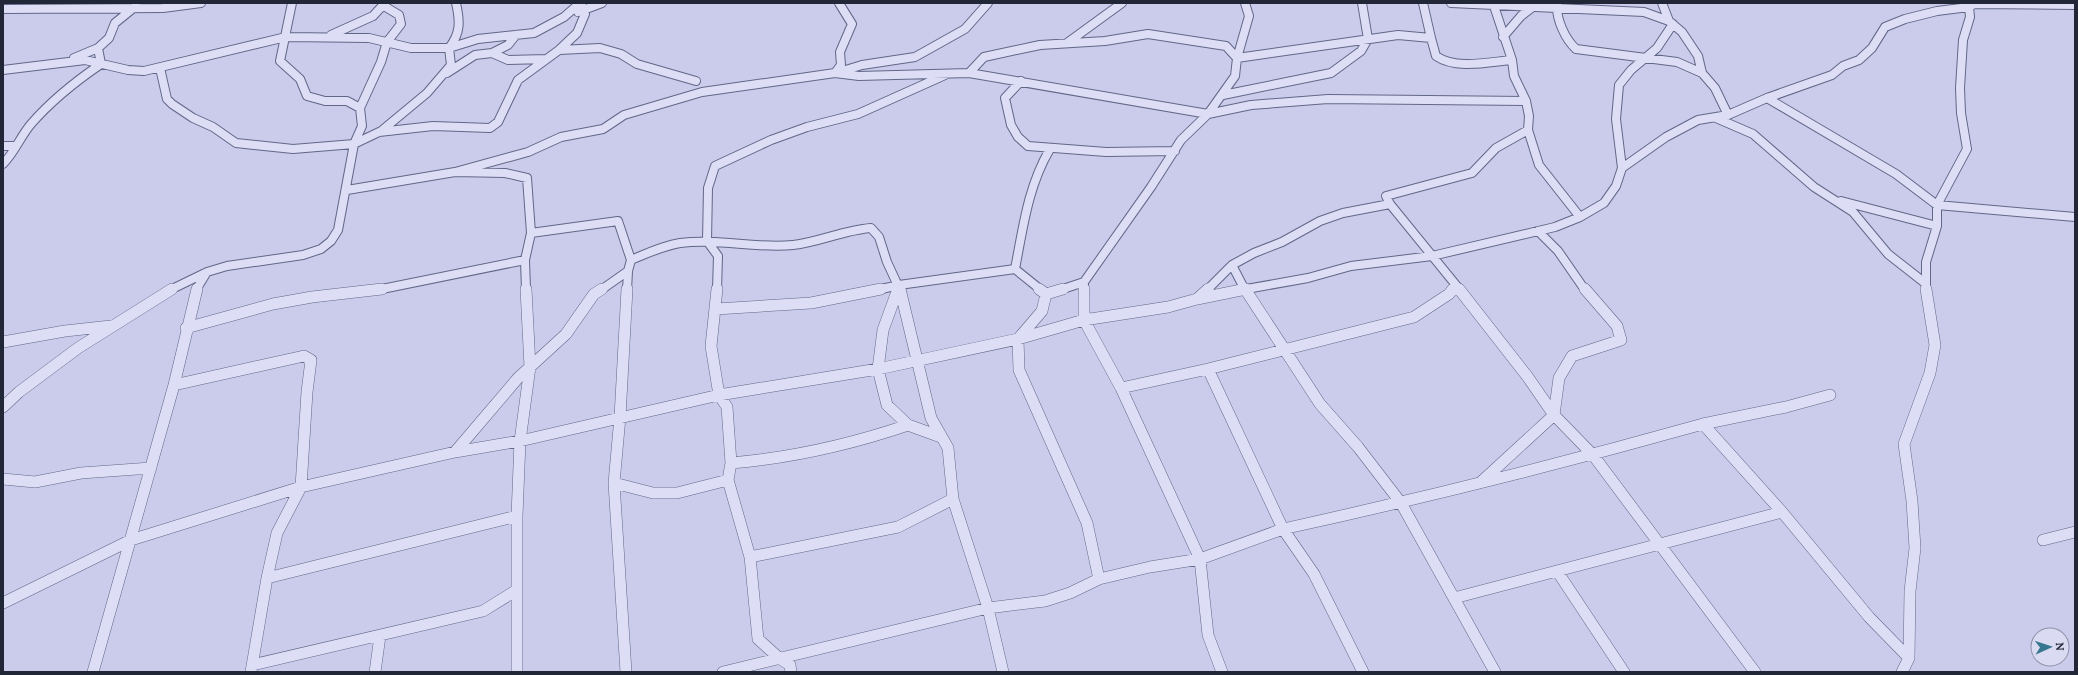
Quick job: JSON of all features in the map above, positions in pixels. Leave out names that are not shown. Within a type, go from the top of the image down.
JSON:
[{"type":"street","points":[[3,9],[137,5],[163,8],[201,3]]},
{"type":"street","points":[[292,3],[280,61],[300,79],[307,96],[325,101],[347,101],[360,108]]},
{"type":"street","points":[[444,76],[451,65],[449,48],[458,37],[459,18],[456,3]]},
{"type":"street","points":[[3,70],[85,60],[136,70],[160,68],[286,37],[369,38],[411,48],[449,48],[478,39],[534,32],[582,5],[602,3]]},
{"type":"street","points":[[835,73],[840,65],[840,52],[852,24],[839,3]]},
{"type":"street","points":[[347,190],[455,172],[528,152],[561,137],[604,129],[624,115],[656,107],[702,92],[790,78],[835,73],[862,65],[916,57],[965,29],[988,3]]},
{"type":"street","points":[[1067,43],[1122,3]]},
{"type":"street","points":[[1222,672],[1208,635],[1200,559],[1120,388],[1084,320],[1084,282],[1175,151],[1181,140],[1208,114],[1235,76],[1237,58],[1249,16],[1245,3]]},
{"type":"street","points":[[1222,96],[1331,73],[1361,51],[1368,39],[1362,3]]},
{"type":"street","points":[[1424,3],[1436,55],[1443,61],[1454,64],[1512,60]]},
{"type":"street","points":[[1451,3],[1534,4],[1644,12],[1671,23]]},
{"type":"street","points":[[1662,3],[1671,23],[1691,44],[1698,56],[1702,73]]},
{"type":"street","points":[[1493,4],[1512,60],[1514,76],[1526,101],[1529,116],[1528,130],[1539,165],[1580,217]]},
{"type":"street","points":[[1503,37],[1521,16],[1534,4]]},
{"type":"street","points":[[65,62],[98,48],[109,38],[115,23],[137,5]]},
{"type":"street","points":[[3,407],[19,392],[78,348],[115,326],[169,290],[207,272],[227,266],[303,255],[321,250],[332,241],[338,230],[347,190],[354,144],[362,126],[360,108],[381,62],[387,42],[401,24],[399,15],[384,5],[373,16],[328,37]]},
{"type":"street","points":[[379,132],[433,126],[490,128],[498,122],[506,100],[518,80],[559,50],[577,33],[585,14],[582,5]]},
{"type":"street","points":[[1902,672],[1909,658],[1910,591],[1915,548],[1912,501],[1904,444],[1930,373],[1935,345],[1925,283],[1926,262],[1937,226],[1937,205],[1967,149],[1961,113],[1960,88],[1963,40],[1973,5]]},
{"type":"street","points":[[1622,168],[1666,137],[1698,120],[1728,115],[1767,98],[1832,75],[1843,66],[1859,60],[1872,48],[1885,27],[1905,19],[1973,5],[2075,5]]},
{"type":"street","points":[[1556,6],[1571,46],[1576,49],[1643,59],[1677,62],[1702,73],[1715,88],[1728,115]]},
{"type":"street","points":[[3,603],[131,540],[301,487],[455,452],[520,441],[719,395],[878,369],[918,359],[1018,339],[1084,320],[1168,307],[1197,299],[1277,282],[1308,278],[1351,266],[1432,256],[1555,227],[1580,217],[1604,203],[1616,186],[1622,168],[1616,119],[1619,85],[1643,59],[1657,48],[1671,23]]},
{"type":"street","points":[[969,73],[984,57],[1040,45],[1105,41],[1148,34],[1226,46],[1237,58]]},
{"type":"street","points":[[160,68],[167,98],[172,104],[193,118],[214,127],[236,143],[293,149],[354,144],[379,132],[419,100],[444,76],[475,55],[492,53],[508,45],[516,35]]},
{"type":"street","points":[[1237,58],[1398,35],[1431,38]]},
{"type":"street","points":[[98,48],[101,64]]},
{"type":"street","points":[[559,50],[600,48],[621,54],[637,64],[696,81]]},
{"type":"street","points":[[492,53],[508,60],[546,59]]},
{"type":"street","points":[[3,164],[11,156],[15,146],[30,124],[78,79],[101,64]]},
{"type":"street","points":[[835,73],[859,76],[969,73],[1208,114],[1251,105],[1328,99],[1526,101]]},
{"type":"street","points":[[791,672],[790,665],[779,658],[758,639],[750,557],[728,480],[731,463],[727,407],[719,395],[711,346],[716,309],[718,256],[707,241],[708,188],[715,166],[771,140],[807,127],[858,114],[949,73]]},
{"type":"street","points":[[1021,81],[1005,98],[1007,115],[1020,141],[1028,146],[1050,149],[1106,152],[1175,151]]},
{"type":"street","points":[[1767,98],[1896,174],[1937,205],[2075,217]]},
{"type":"street","points":[[1716,118],[1753,134],[1814,187],[1835,200],[1857,217],[1888,254],[1925,283]]},
{"type":"street","points":[[1528,130],[1496,148],[1472,173],[1386,196],[1390,204],[1527,376],[1554,415],[1593,455],[1658,545],[1756,672]]},
{"type":"street","points":[[3,146],[15,146]]},
{"type":"street","points":[[1015,269],[1032,191],[1042,161],[1050,149]]},
{"type":"street","points":[[455,172],[505,173],[527,178],[530,233],[526,260],[530,367],[520,441],[517,516],[517,672]]},
{"type":"street","points":[[1835,200],[1937,226]]},
{"type":"street","points":[[1197,299],[1232,265],[1254,253],[1282,242],[1320,221],[1343,213],[1390,204]]},
{"type":"street","points":[[530,233],[618,221],[632,260],[628,271],[620,417],[614,483],[626,672]]},
{"type":"street","points":[[632,260],[665,246],[707,241],[754,246],[793,245],[832,237],[861,228],[871,228],[879,237],[887,262],[899,285],[931,418],[948,448],[953,499],[988,608],[1003,672]]},
{"type":"street","points":[[1479,484],[1554,415],[1559,378],[1572,356],[1621,340],[1617,326],[1584,288],[1558,251],[1538,231]]},
{"type":"street","points":[[186,328],[273,304],[312,296],[370,291],[526,260]]},
{"type":"street","points":[[1232,265],[1245,289],[1320,404],[1358,448],[1401,503],[1495,672]]},
{"type":"street","points":[[716,309],[811,303],[899,285],[1015,269],[1046,294]]},
{"type":"street","points":[[455,452],[518,378],[566,334],[594,294],[628,271]]},
{"type":"street","points":[[93,672],[174,385],[186,328],[197,287],[207,272]]},
{"type":"street","points":[[1046,294],[1084,282]]},
{"type":"street","points":[[899,285],[883,330],[878,369],[887,405],[908,425],[941,437]]},
{"type":"street","points":[[1120,388],[1285,352],[1414,317],[1449,294],[1456,285]]},
{"type":"street","points":[[1046,294],[1042,311],[1018,339],[1019,370],[1087,523],[1099,579]]},
{"type":"street","points":[[3,342],[65,331],[115,326]]},
{"type":"street","points":[[174,385],[304,356],[311,360],[307,392],[301,487],[277,533],[267,578],[251,668],[483,611],[517,590]]},
{"type":"street","points":[[1208,369],[1283,529],[1314,574],[1363,672]]},
{"type":"street","points":[[723,672],[988,608],[1045,601],[1070,593],[1099,579],[1150,567],[1200,559],[1283,529],[1479,484],[1593,455],[1703,424],[1786,407],[1830,395]]},
{"type":"street","points":[[1703,424],[1782,512],[1869,616],[1909,658]]},
{"type":"street","points":[[731,463],[759,461],[886,432],[908,425]]},
{"type":"street","points":[[3,479],[35,482],[81,473],[151,468]]},
{"type":"street","points":[[614,483],[653,493],[677,493],[728,480]]},
{"type":"street","points":[[750,557],[898,527],[953,499]]},
{"type":"street","points":[[1454,598],[1782,512]]},
{"type":"street","points":[[267,578],[517,516]]},
{"type":"street","points":[[2043,540],[2075,532]]},
{"type":"street","points":[[1557,571],[1624,672]]},
{"type":"street","points":[[375,672],[380,636]]}]
